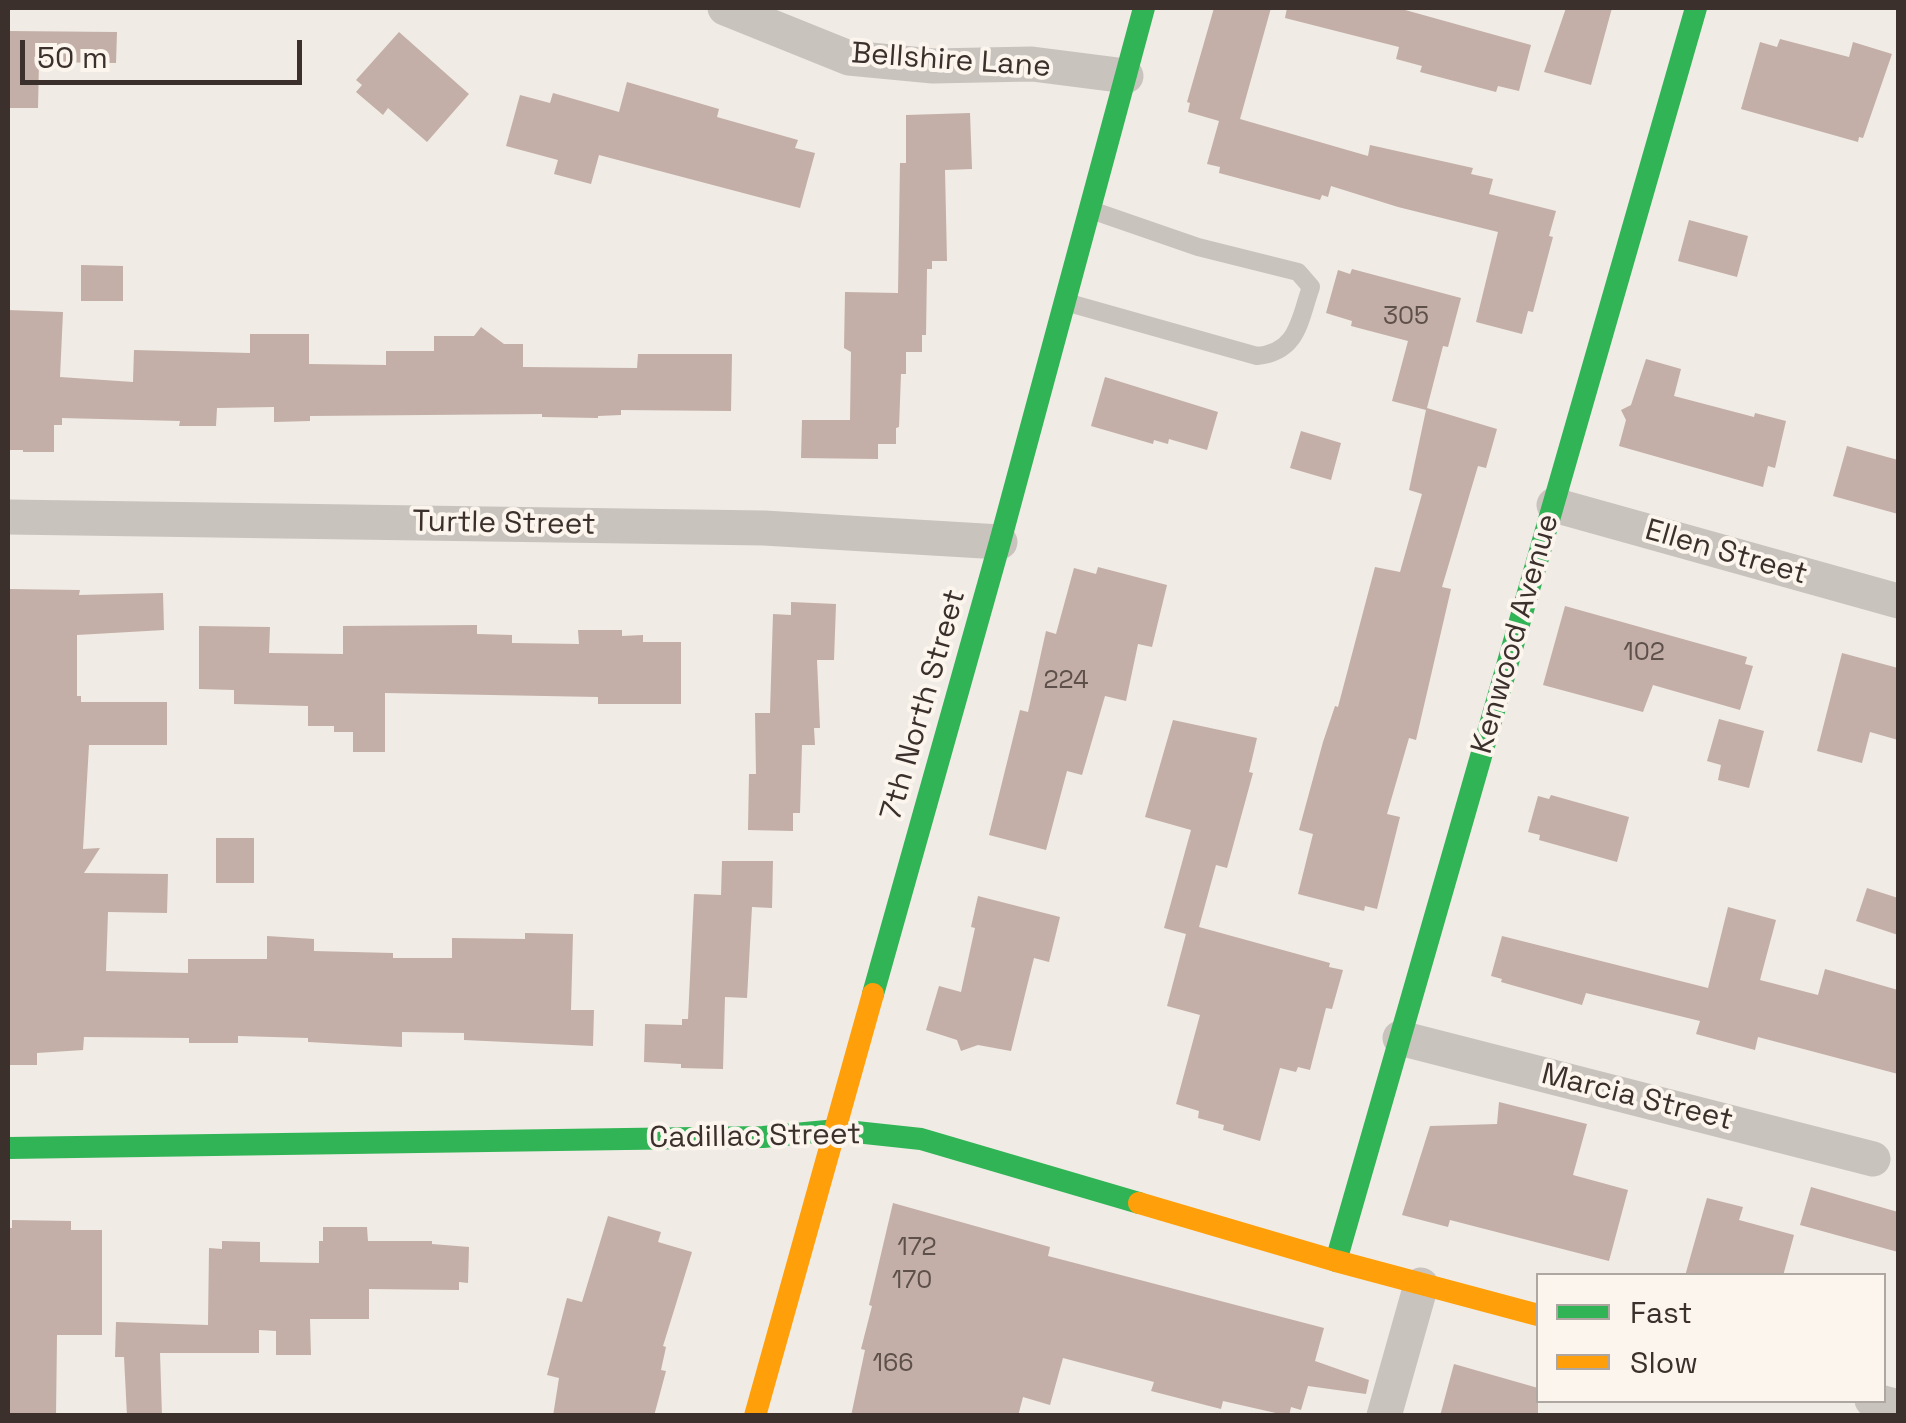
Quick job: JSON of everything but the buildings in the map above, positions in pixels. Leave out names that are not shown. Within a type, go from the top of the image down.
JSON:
[{"type":"street","name":"Bellshire Lane","points":[[725,8],[849,58],[932,66],[1032,64],[1126,76]]},
{"type":"street","name":"7th North Street","points":[[755,1416],[1000,542],[1144,8]]},
{"type":"street","name":"Kenwood Avenue","points":[[1336,1261],[1696,8]]},
{"type":"street","name":"Ellen Street","points":[[1554,504],[1898,600]]},
{"type":"street","name":"Turtle Street","points":[[8,516],[764,528],[1000,542]]},
{"type":"street","name":"Marcia Street","points":[[1400,1038],[1873,1159]]},
{"type":"street","name":"Cadillac Street","points":[[8,1148],[763,1137],[837,1130],[921,1139],[1336,1261],[1536,1314]]},
{"type":"street","points":[[1384,1416],[1421,1285]]},
{"type":"lane","points":[[1065,302],[1256,356],[1277,354],[1294,338],[1311,286],[1298,272],[1198,247],[1090,210]]},
{"type":"traffic: fast","points":[[873,994],[1144,8]]},
{"type":"traffic: fast","points":[[1336,1261],[1696,8]]},
{"type":"traffic: fast","points":[[8,1148],[763,1137],[837,1130],[921,1139],[1139,1203]]},
{"type":"traffic: slow","points":[[755,1416],[873,994]]},
{"type":"traffic: slow","points":[[1139,1203],[1536,1314]]}]
